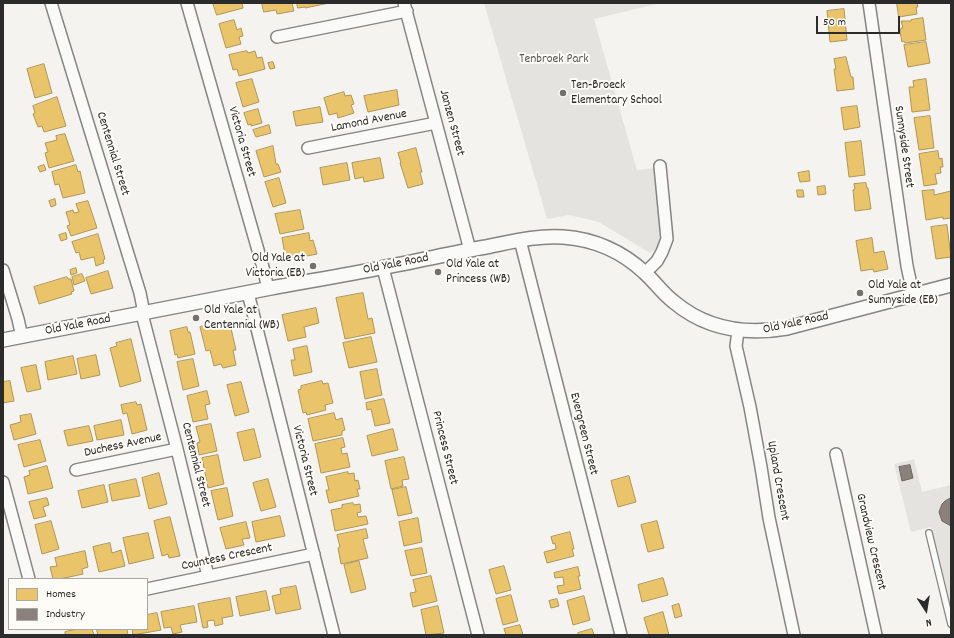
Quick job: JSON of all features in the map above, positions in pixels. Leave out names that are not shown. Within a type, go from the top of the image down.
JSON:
[{"type":"street","name":"Centennial Street","points":[[51,3],[140,293],[143,314],[208,576]]},
{"type":"street","name":"Victoria Street","points":[[187,3],[268,289]]},
{"type":"street","name":"Sunnyside Street","points":[[869,3],[907,266],[913,294]]},
{"type":"street","points":[[277,37],[406,7]]},
{"type":"street","name":"Janzen Street","points":[[406,7],[470,250]]},
{"type":"street","name":"Lamond Avenue","points":[[308,148],[436,123]]},
{"type":"street","points":[[645,273],[657,261],[667,239],[660,166]]},
{"type":"street","name":"Old Yale Road","points":[[3,340],[535,238],[578,238],[593,242],[620,254],[645,273],[666,296],[687,312],[702,320],[724,328],[738,331],[770,331],[786,328],[951,285]]},
{"type":"street","name":"Evergreen Street","points":[[520,240],[621,635]]},
{"type":"street","name":"Princess Street","points":[[383,268],[478,635]]},
{"type":"street","points":[[3,270],[22,337]]},
{"type":"street","name":"Victoria Street","points":[[248,293],[334,635]]},
{"type":"street","name":"Upland Crescent","points":[[738,331],[736,346],[750,407],[769,518],[794,635]]},
{"type":"street","name":"Duchess Avenue","points":[[76,470],[177,448]]},
{"type":"street","name":"Grandview Crescent","points":[[836,454],[876,635]]},
{"type":"street","points":[[3,482],[29,578]]},
{"type":"street","name":"Countess Crescent","points":[[148,589],[314,554]]},
{"type":"lane","points":[[929,533],[951,624]]},
{"type":"shaded area","points":[[914,459],[922,492],[951,485],[951,609],[931,527],[911,532],[894,464]]},
{"type":"green space","name":"Tenbroek Park","points":[[484,3],[661,3],[594,19],[637,170],[655,168],[660,241],[657,248],[650,253],[599,222],[569,215],[547,219]]},
{"type":"building: Homes","points":[[213,3],[242,3],[243,8],[217,15]]},
{"type":"building: Homes","points":[[262,3],[292,3],[294,11],[277,14],[276,10],[264,12]]},
{"type":"building: Homes","points":[[297,3],[329,3],[298,8]]},
{"type":"building: Homes","points":[[897,3],[917,3],[917,14],[899,17]]},
{"type":"building: Homes","points":[[844,9],[847,40],[830,42],[827,11]]},
{"type":"building: Homes","points":[[923,18],[926,40],[905,43],[904,41],[902,42],[900,32],[901,28],[903,28],[901,21],[911,21]]},
{"type":"building: Homes","points":[[234,20],[237,30],[241,28],[243,36],[239,37],[241,44],[226,48],[219,24]]},
{"type":"building: Homes","points":[[926,42],[930,63],[908,67],[904,45]]},
{"type":"building: Homes","points":[[247,51],[248,53],[255,51],[257,58],[262,57],[265,69],[239,76],[237,69],[233,70],[229,55]]},
{"type":"building: Homes","points":[[846,57],[851,77],[853,77],[854,89],[837,91],[834,59]]},
{"type":"building: Homes","points":[[273,62],[275,68],[270,69],[268,63]]},
{"type":"building: Homes","points":[[44,64],[52,93],[35,98],[27,69]]},
{"type":"building: Homes","points":[[252,79],[259,102],[243,107],[236,83]]},
{"type":"building: Homes","points":[[926,79],[930,110],[912,112],[909,87],[914,87],[913,81]]},
{"type":"building: Homes","points":[[397,90],[399,105],[368,112],[364,96]]},
{"type":"building: Homes","points":[[344,92],[345,96],[351,95],[354,104],[351,105],[354,113],[338,118],[337,113],[329,115],[324,98]]},
{"type":"building: Homes","points":[[57,97],[66,126],[44,132],[42,126],[38,127],[33,114],[35,113],[33,106]]},
{"type":"building: Homes","points":[[857,106],[860,127],[844,130],[841,108]]},
{"type":"building: Homes","points":[[320,107],[323,122],[296,126],[293,112]]},
{"type":"building: Homes","points":[[258,109],[262,123],[251,126],[251,124],[248,125],[244,113]]},
{"type":"building: Homes","points":[[930,116],[934,148],[919,150],[914,118]]},
{"type":"building: Homes","points":[[269,125],[271,133],[256,137],[253,130]]},
{"type":"building: Homes","points":[[65,134],[74,161],[49,168],[45,153],[48,152],[45,143],[57,140],[56,136]]},
{"type":"building: Homes","points":[[861,141],[865,175],[849,177],[845,143]]},
{"type":"building: Homes","points":[[273,146],[276,164],[278,164],[281,172],[264,177],[256,151]]},
{"type":"building: Homes","points":[[416,148],[422,172],[420,172],[423,184],[408,188],[398,153]]},
{"type":"building: Homes","points":[[938,151],[939,159],[942,158],[943,167],[940,167],[941,173],[935,174],[937,184],[924,186],[919,154]]},
{"type":"building: Homes","points":[[380,158],[384,178],[364,182],[363,177],[355,179],[352,163]]},
{"type":"building: Homes","points":[[347,163],[350,180],[323,185],[320,168]]},
{"type":"building: Homes","points":[[44,165],[46,170],[40,172],[38,167]]},
{"type":"building: Homes","points":[[76,165],[78,172],[80,171],[85,193],[63,198],[59,184],[55,185],[52,172]]},
{"type":"building: Homes","points":[[809,171],[810,181],[800,182],[798,173]]},
{"type":"building: Homes","points":[[279,178],[286,203],[273,207],[265,182]]},
{"type":"building: Homes","points":[[866,183],[871,209],[855,211],[853,190],[855,189],[854,184]]},
{"type":"building: Homes","points":[[825,186],[826,194],[818,195],[817,187]]},
{"type":"building: Homes","points":[[797,190],[803,190],[804,197],[798,197]]},
{"type":"building: Homes","points":[[934,190],[934,195],[951,191],[951,218],[943,219],[943,217],[926,220],[922,191]]},
{"type":"building: Homes","points":[[55,199],[56,205],[51,207],[49,201]]},
{"type":"building: Homes","points":[[88,201],[97,228],[71,236],[67,226],[70,225],[66,212],[73,210],[74,213],[79,212],[76,204]]},
{"type":"building: Homes","points":[[300,210],[304,229],[280,234],[275,214]]},
{"type":"building: Homes","points":[[947,225],[951,257],[936,259],[931,227]]},
{"type":"building: Homes","points":[[66,233],[67,239],[61,241],[59,235]]},
{"type":"building: Homes","points":[[309,233],[310,241],[313,240],[317,254],[286,260],[282,238]]},
{"type":"building: Homes","points":[[98,234],[105,259],[103,260],[104,263],[96,266],[94,257],[81,260],[79,252],[76,253],[72,242]]},
{"type":"building: Homes","points":[[872,238],[874,253],[884,251],[888,269],[874,272],[873,269],[861,271],[856,241]]},
{"type":"building: Homes","points":[[76,268],[77,273],[71,275],[70,270]]},
{"type":"building: Homes","points":[[108,271],[113,288],[91,294],[86,278]]},
{"type":"building: Homes","points":[[82,274],[85,281],[74,285],[72,277]]},
{"type":"building: Homes","points":[[67,277],[68,279],[71,279],[74,291],[71,292],[72,294],[39,304],[34,287]]},
{"type":"building: Homes","points":[[363,293],[368,319],[372,318],[375,333],[345,339],[336,298]]},
{"type":"building: Homes","points":[[316,308],[319,323],[304,327],[306,337],[288,341],[282,315]]},
{"type":"building: Homes","points":[[220,322],[221,326],[230,324],[236,350],[233,350],[236,365],[223,368],[221,364],[214,366],[210,350],[206,351],[200,327]]},
{"type":"building: Homes","points":[[187,327],[188,332],[190,332],[195,354],[178,358],[177,354],[175,355],[170,331]]},
{"type":"building: Homes","points":[[371,337],[377,362],[349,368],[343,343]]},
{"type":"building: Homes","points":[[131,339],[141,381],[120,387],[110,348],[117,346],[116,343]]},
{"type":"building: Homes","points":[[307,346],[312,372],[294,376],[291,360],[295,360],[293,349]]},
{"type":"building: Homes","points":[[96,355],[100,375],[81,379],[77,359]]},
{"type":"building: Homes","points":[[73,356],[77,374],[48,380],[45,362]]},
{"type":"building: Homes","points":[[193,359],[199,386],[183,390],[177,362]]},
{"type":"building: Homes","points":[[36,365],[41,389],[27,392],[21,368]]},
{"type":"building: Homes","points":[[377,369],[382,395],[365,399],[360,372]]},
{"type":"building: Homes","points":[[10,381],[14,401],[3,403],[3,382]]},
{"type":"building: Homes","points":[[322,381],[323,384],[328,383],[333,403],[325,405],[326,410],[307,415],[306,412],[303,413],[298,390],[301,389],[301,386]]},
{"type":"building: Homes","points":[[241,382],[249,412],[235,416],[227,385]]},
{"type":"building: Homes","points":[[207,391],[210,404],[205,405],[208,419],[193,422],[187,396]]},
{"type":"building: Homes","points":[[384,399],[390,423],[375,426],[371,409],[367,410],[366,403]]},
{"type":"building: Homes","points":[[136,402],[137,405],[141,404],[147,430],[132,434],[127,413],[123,414],[121,405]]},
{"type":"building: Homes","points":[[334,413],[336,420],[342,418],[345,430],[342,431],[342,435],[313,441],[308,419]]},
{"type":"building: Homes","points":[[31,414],[36,434],[14,440],[10,425],[21,422],[20,416]]},
{"type":"building: Homes","points":[[121,420],[124,435],[97,440],[94,426]]},
{"type":"building: Homes","points":[[211,424],[217,451],[199,455],[197,443],[200,442],[196,427]]},
{"type":"building: Homes","points":[[89,426],[93,441],[68,446],[64,431]]},
{"type":"building: Homes","points":[[254,429],[261,457],[244,461],[237,433]]},
{"type":"building: Homes","points":[[393,429],[398,450],[372,456],[367,436]]},
{"type":"building: Homes","points":[[343,438],[345,447],[341,448],[342,454],[347,453],[350,467],[321,473],[315,444]]},
{"type":"building: Homes","points":[[40,440],[46,461],[24,467],[18,445]]},
{"type":"building: Homes","points":[[218,455],[224,484],[208,488],[202,458]]},
{"type":"building: Homes","points":[[404,457],[409,479],[402,480],[403,486],[391,489],[385,461]]},
{"type":"building: Homes","points":[[47,466],[53,488],[28,494],[24,477],[30,475],[29,471]]},
{"type":"building: Homes","points":[[348,472],[348,474],[354,473],[355,481],[358,480],[360,489],[357,489],[359,496],[329,503],[326,490],[329,490],[326,477]]},
{"type":"building: Homes","points":[[159,473],[167,504],[149,509],[142,478]]},
{"type":"building: Homes","points":[[629,476],[636,502],[618,507],[611,481]]},
{"type":"building: Homes","points":[[136,479],[140,496],[112,501],[109,485]]},
{"type":"building: Homes","points":[[268,479],[276,507],[261,511],[253,483]]},
{"type":"building: Homes","points":[[104,485],[108,502],[82,508],[78,491]]},
{"type":"building: Homes","points":[[406,487],[412,513],[398,516],[392,490]]},
{"type":"building: Homes","points":[[227,488],[233,516],[218,520],[211,491]]},
{"type":"building: Homes","points":[[47,498],[49,505],[43,507],[46,516],[34,519],[29,502]]},
{"type":"building: Homes","points":[[353,503],[354,505],[360,504],[361,512],[357,513],[358,517],[366,516],[368,524],[335,531],[331,510],[342,508],[342,505]]},
{"type":"building: Homes","points":[[280,516],[285,536],[256,542],[252,522]]},
{"type":"building: Homes","points":[[170,517],[180,556],[169,558],[168,554],[162,556],[154,521]]},
{"type":"building: Homes","points":[[418,518],[422,542],[404,546],[399,522]]},
{"type":"building: Homes","points":[[51,521],[59,549],[42,554],[35,525]]},
{"type":"building: Homes","points":[[657,521],[664,548],[648,552],[641,525]]},
{"type":"building: Homes","points":[[246,522],[250,538],[242,539],[244,545],[226,549],[220,528]]},
{"type":"building: Homes","points":[[366,529],[368,538],[363,539],[368,558],[341,564],[338,548],[340,547],[337,535]]},
{"type":"building: Homes","points":[[570,532],[574,556],[547,563],[544,552],[556,549],[555,543],[553,544],[551,537]]},
{"type":"building: Homes","points":[[148,533],[154,558],[129,564],[123,538]]},
{"type":"building: Homes","points":[[110,543],[112,553],[121,550],[125,566],[99,572],[93,547]]},
{"type":"building: Homes","points":[[422,548],[427,573],[411,576],[405,551]]},
{"type":"building: Homes","points":[[85,551],[88,567],[82,569],[83,574],[65,578],[53,578],[50,567],[57,566],[55,558]]},
{"type":"building: Homes","points":[[359,561],[366,589],[351,593],[344,565]]},
{"type":"building: Homes","points":[[504,566],[511,590],[496,594],[489,570]]},
{"type":"building: Homes","points":[[578,567],[580,576],[578,576],[581,589],[559,594],[557,586],[564,585],[563,577],[555,578],[554,573]]},
{"type":"building: Homes","points":[[431,576],[437,601],[413,607],[410,593],[416,592],[413,580]]},
{"type":"building: Homes","points":[[663,578],[668,595],[642,602],[638,585]]},
{"type":"building: Homes","points":[[296,586],[301,609],[276,614],[272,596],[281,594],[280,589]]},
{"type":"building: Homes","points":[[266,591],[270,610],[240,616],[236,597]]},
{"type":"building: Homes","points":[[511,595],[518,621],[503,625],[496,599]]},
{"type":"building: Homes","points":[[584,596],[590,620],[573,625],[567,601]]},
{"type":"building: Homes","points":[[230,598],[233,616],[222,618],[223,624],[215,626],[214,620],[207,621],[208,627],[203,628],[198,604]]},
{"type":"building: Homes","points":[[557,599],[559,606],[551,608],[549,601]]},
{"type":"building: Homes","points":[[679,604],[682,616],[675,618],[672,606]]},
{"type":"building: Homes","points":[[194,606],[197,622],[180,625],[182,632],[173,634],[171,627],[164,628],[161,612]]},
{"type":"building: Homes","points":[[438,606],[444,633],[426,635],[421,610]]},
{"type":"building: Homes","points":[[663,612],[669,635],[649,635],[644,618]]},
{"type":"building: Homes","points":[[157,613],[161,630],[133,635],[132,630],[148,630],[148,615]]},
{"type":"building: Homes","points":[[520,625],[523,635],[506,635],[504,629]]},
{"type":"building: Homes","points":[[592,629],[594,635],[578,635],[578,633]]},
{"type":"building: Homes","points":[[74,630],[92,630],[94,635],[65,635],[65,632]]},
{"type":"building: Homes","points":[[97,630],[127,630],[128,635],[98,635]]},
{"type":"building: Industry","points":[[910,465],[913,478],[902,481],[899,467]]},
{"type":"building: Industry","points":[[951,498],[951,526],[942,521],[939,512],[942,504]]},
{"type":"place","name":"Ten-Broeck Elementary School","points":[[563,93]]},
{"type":"place","name":"Old Yale at Victoria (EB)","points":[[313,266]]},
{"type":"place","name":"Old Yale at Princess (WB)","points":[[438,272]]},
{"type":"place","name":"Old Yale at Sunnyside (EB)","points":[[860,293]]},
{"type":"place","name":"Old Yale at Centennial (WB)","points":[[196,318]]}]
